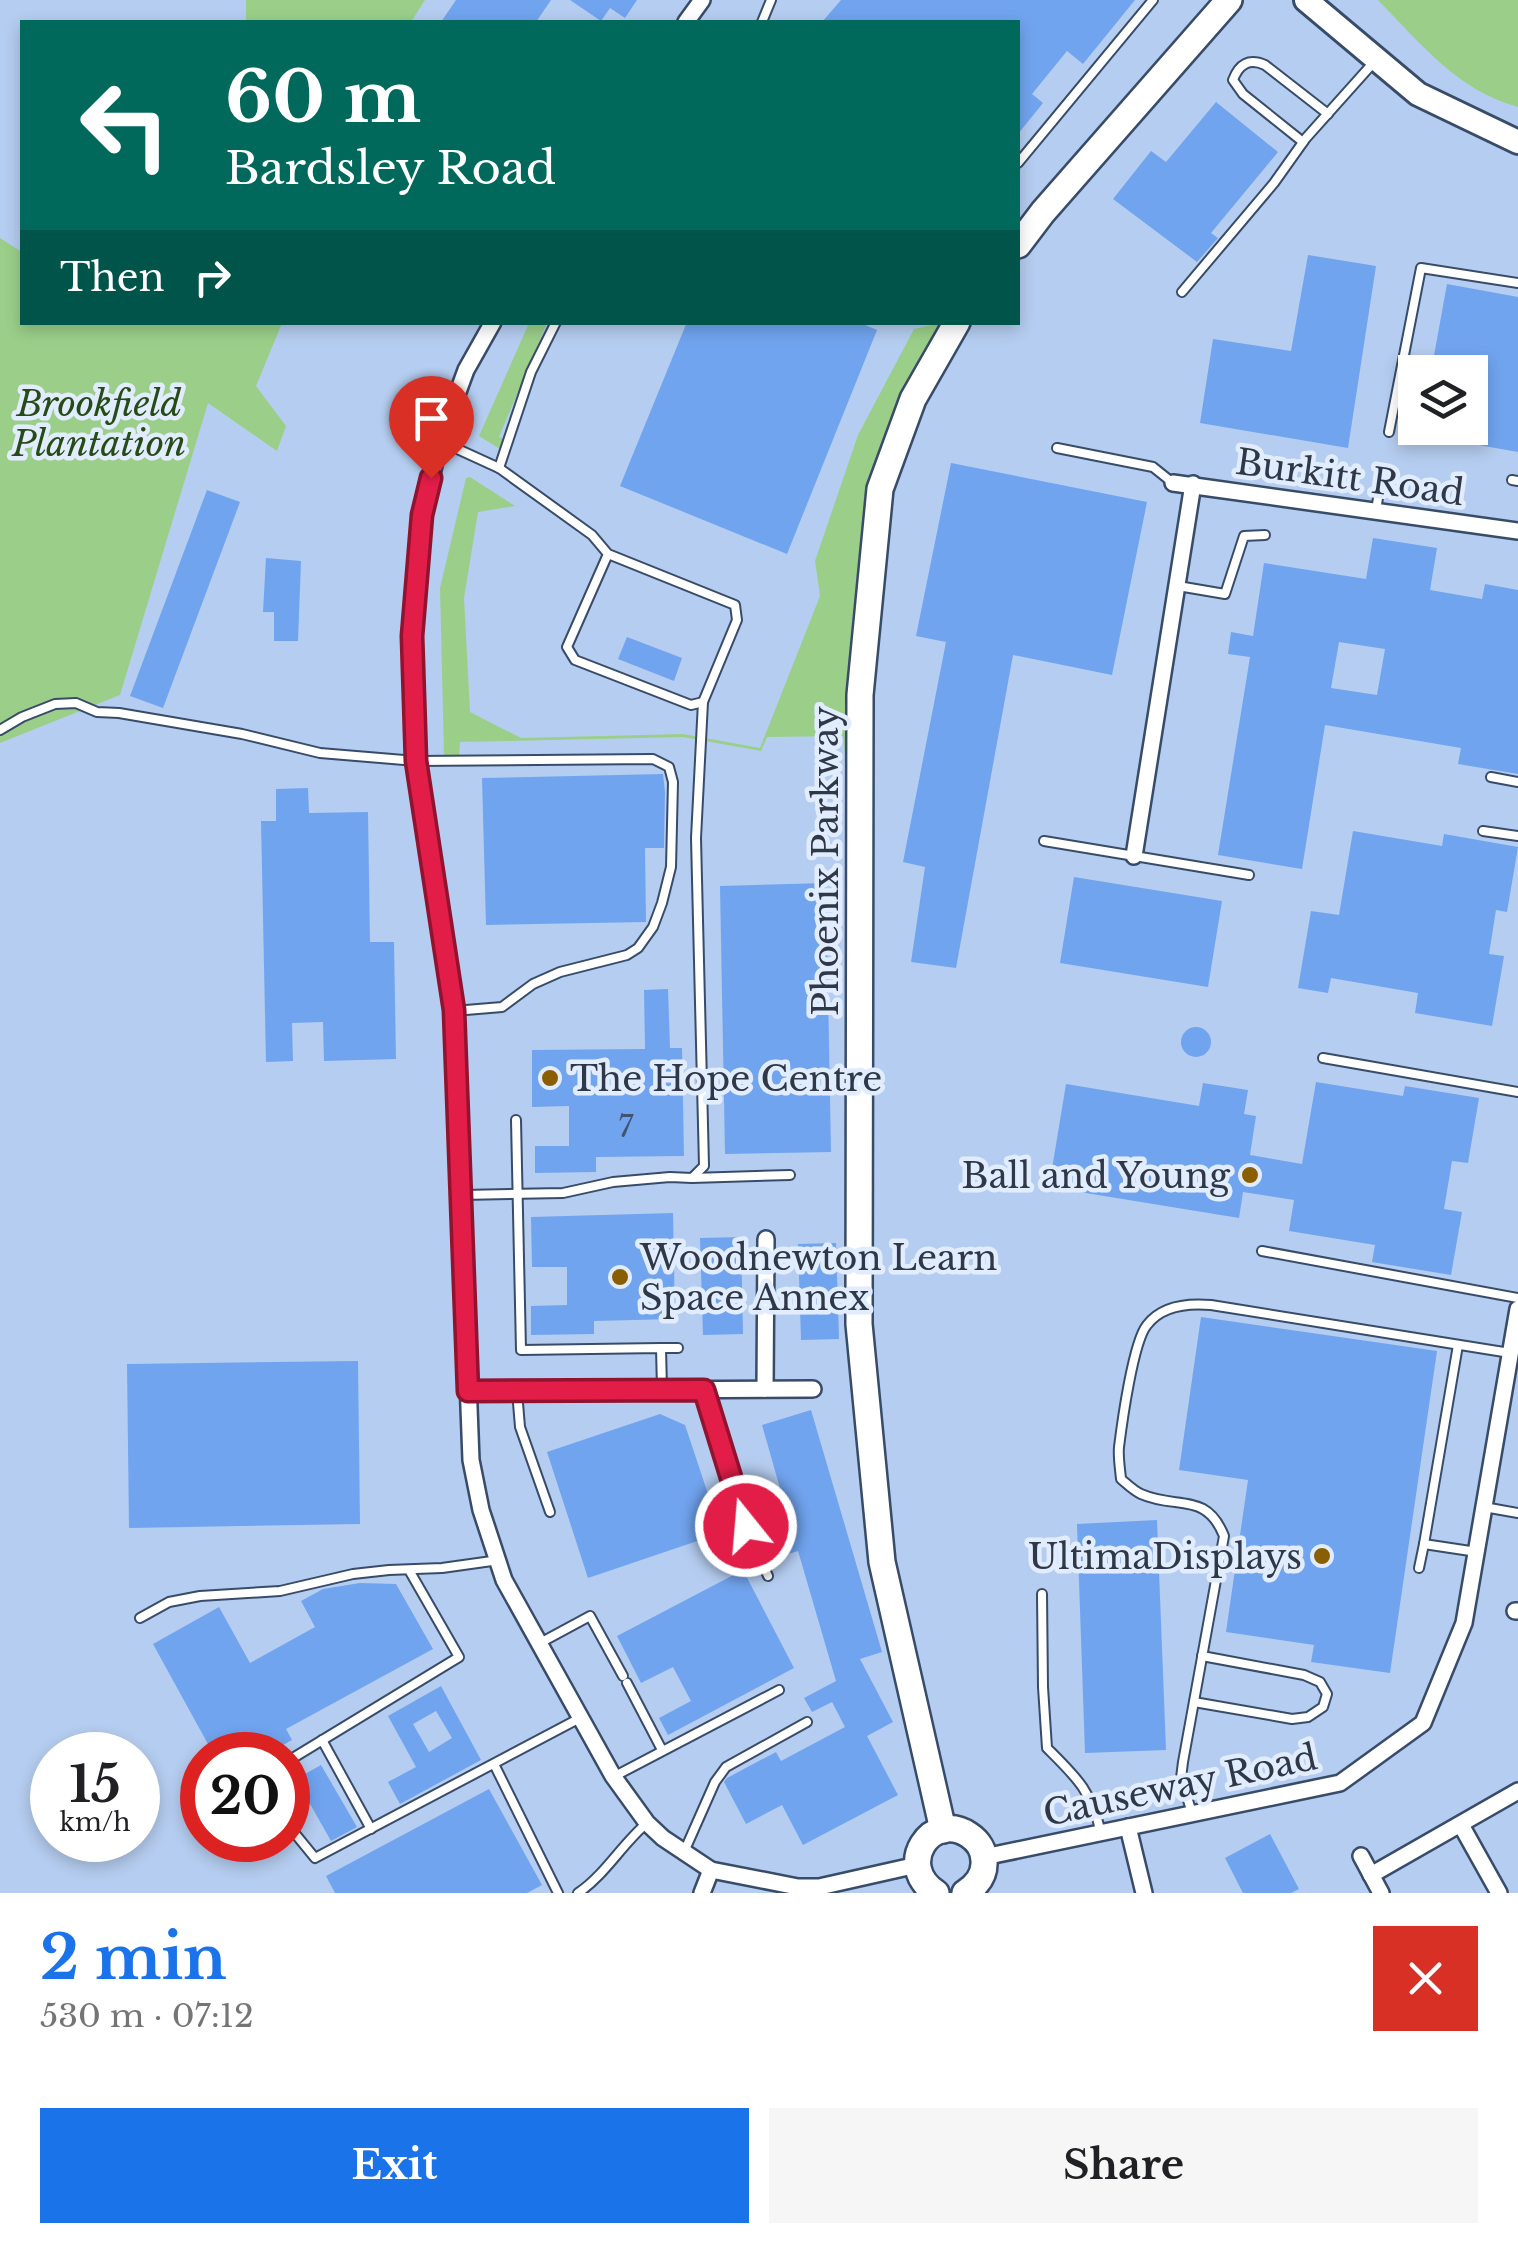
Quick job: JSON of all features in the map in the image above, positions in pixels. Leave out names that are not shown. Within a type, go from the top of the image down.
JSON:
[{"type":"main road","points":[[1020,242],[1229,0]]},
{"type":"main road","name":"Phoenix Parkway","points":[[943,1830],[882,1562],[859,1324],[860,695],[880,489],[913,400],[955,325]]},
{"type":"main road","points":[[936,1893],[920,1876],[917,1865],[921,1847],[926,1839],[954,1829],[974,1838],[984,1856],[981,1877],[965,1893]]},
{"type":"street","points":[[1306,0],[1418,94],[1518,142]]},
{"type":"street","points":[[491,325],[466,370],[440,441],[422,515],[412,636],[416,761],[454,1010],[474,1485],[504,1580],[613,1776],[662,1838],[712,1870],[798,1890],[917,1865]]},
{"type":"street","name":"Burkitt Road","points":[[1173,483],[1518,531]]},
{"type":"street","points":[[1134,856],[1193,484]]},
{"type":"street","points":[[765,1389],[766,1239]]},
{"type":"street","name":"Causeway Road","points":[[984,1856],[1340,1783],[1423,1723],[1464,1624],[1518,1310]]},
{"type":"street","points":[[468,1391],[813,1389]]},
{"type":"street","points":[[1371,1875],[1518,1791]]},
{"type":"street","points":[[1461,1825],[1499,1893]]},
{"type":"street","points":[[1128,1827],[1144,1893]]},
{"type":"street","points":[[1361,1856],[1381,1893]]},
{"type":"street","points":[[702,1893],[712,1870]]},
{"type":"lane","points":[[1020,161],[1152,0]]},
{"type":"lane","points":[[1182,292],[1274,183],[1303,142],[1377,59]]},
{"type":"lane","points":[[1303,142],[1243,94],[1233,80],[1236,72],[1255,60],[1328,114]]},
{"type":"lane","points":[[1389,432],[1421,268],[1518,283]]},
{"type":"lane","points":[[499,468],[531,372],[554,325]]},
{"type":"lane","points":[[440,441],[499,468],[592,534],[608,554],[735,606],[737,620],[703,702],[696,838],[704,1166],[692,1178]]},
{"type":"lane","points":[[1056,448],[1153,467],[1173,483]]},
{"type":"lane","points":[[1376,511],[1381,478]]},
{"type":"lane","points":[[1178,586],[1225,594],[1244,536],[1265,535]]},
{"type":"lane","points":[[608,554],[568,647],[575,660],[691,705],[703,702]]},
{"type":"lane","points":[[0,730],[55,704],[76,703],[97,712],[242,734],[320,752],[416,761],[653,759],[669,767],[671,867],[653,927],[638,948],[626,955],[560,972],[534,984],[502,1007],[454,1010]]},
{"type":"lane","points":[[1491,777],[1518,782]]},
{"type":"lane","points":[[1482,831],[1518,836]]},
{"type":"lane","points":[[1044,841],[1249,875]]},
{"type":"lane","points":[[1323,1058],[1518,1092]]},
{"type":"lane","points":[[516,1120],[522,1350],[678,1348]]},
{"type":"lane","points":[[462,1195],[562,1193],[614,1182],[670,1177],[790,1175]]},
{"type":"lane","points":[[1262,1251],[1518,1298]]},
{"type":"lane","points":[[1192,1813],[1181,1778],[1224,1536],[1216,1517],[1205,1509],[1139,1494],[1121,1478],[1118,1452],[1136,1348],[1147,1325],[1164,1311],[1187,1303],[1510,1353]]},
{"type":"lane","points":[[1419,1568],[1458,1345]]},
{"type":"lane","points":[[661,1348],[662,1389]]},
{"type":"lane","points":[[704,1390],[746,1526],[768,1576]]},
{"type":"lane","points":[[517,1391],[520,1427],[550,1512]]},
{"type":"lane","points":[[1484,1506],[1518,1513]]},
{"type":"lane","points":[[1424,1544],[1476,1552]]},
{"type":"lane","points":[[140,1618],[168,1602],[200,1596],[280,1592],[353,1574],[498,1560]]},
{"type":"lane","points":[[310,1747],[459,1658],[409,1570]]},
{"type":"lane","points":[[1042,1594],[1047,1748],[1076,1777],[1094,1806],[1101,1832]]},
{"type":"lane","points":[[540,1643],[590,1616],[662,1750]]},
{"type":"lane","points":[[1194,1702],[1292,1719],[1308,1717],[1323,1707],[1327,1694],[1320,1682],[1304,1675],[1202,1656]]},
{"type":"lane","points":[[613,1776],[779,1690]]},
{"type":"lane","points":[[310,1852],[315,1858],[580,1718]]},
{"type":"lane","points":[[684,1852],[715,1782],[726,1767],[807,1722]]},
{"type":"lane","points":[[322,1740],[371,1829]]},
{"type":"lane","points":[[494,1764],[558,1893]]},
{"type":"lane","points":[[578,1893],[647,1823]]},
{"type":"green space","points":[[246,0],[425,0],[412,20],[246,20]]},
{"type":"green space","points":[[1378,0],[1518,0],[1518,107],[1496,100],[1458,77]]},
{"type":"green space","name":"Brookfield Plantation","points":[[0,238],[20,251],[20,325],[281,325],[256,386],[286,426],[277,451],[208,403],[120,695],[0,743]]},
{"type":"green space","points":[[528,325],[546,325],[499,437],[510,442],[503,451],[479,436]]},
{"type":"green space","points":[[951,325],[866,509],[852,621],[850,763],[846,765],[843,736],[767,737],[761,751],[683,737],[460,742],[459,759],[444,755],[440,588],[466,478],[470,477],[515,506],[478,512],[464,598],[470,712],[521,738],[683,734],[760,748],[820,596],[815,561],[858,435],[914,329]]},
{"type":"building","points":[[456,0],[551,0],[537,20],[442,20]]},
{"type":"building","points":[[570,0],[637,0],[625,18],[610,8],[600,20]]},
{"type":"building","points":[[841,0],[1135,0],[1083,64],[1067,51],[1032,94],[1043,103],[1020,132],[1020,20],[824,20]]},
{"type":"building","points":[[1216,102],[1278,152],[1211,233],[1218,238],[1197,262],[1113,199],[1151,151],[1166,162]]},
{"type":"building","points":[[1308,255],[1376,266],[1348,448],[1200,423],[1213,339],[1291,351]]},
{"type":"building","points":[[1447,284],[1518,297],[1518,452],[1478,445],[1488,445],[1488,355],[1434,355]]},
{"type":"building","points":[[686,325],[865,325],[877,330],[787,554],[620,486]]},
{"type":"building","points":[[951,463],[1147,502],[1112,675],[1013,655],[956,968],[911,962],[925,867],[903,862],[946,642],[916,636]]},
{"type":"building","points":[[207,490],[240,502],[163,708],[130,696]]},
{"type":"building","points":[[1373,538],[1437,548],[1430,590],[1482,599],[1485,584],[1518,590],[1518,774],[1458,764],[1461,748],[1325,725],[1302,869],[1218,855],[1250,657],[1228,654],[1231,632],[1253,636],[1264,563],[1366,579]],"holes":[[[1339,642],[1385,649],[1377,695],[1331,688]]]},
{"type":"building","points":[[266,558],[301,561],[298,641],[274,641],[274,612],[263,612]]},
{"type":"building","points":[[627,637],[682,658],[674,681],[618,659]]},
{"type":"building","points":[[663,774],[664,848],[645,848],[646,922],[486,925],[482,778]]},
{"type":"building","points":[[308,788],[309,813],[368,812],[370,942],[394,942],[396,1059],[324,1061],[323,1022],[292,1023],[293,1061],[266,1062],[261,821],[276,821],[276,789]]},
{"type":"building","points":[[1353,831],[1442,846],[1444,834],[1518,847],[1507,912],[1496,910],[1489,954],[1504,956],[1492,1026],[1415,1013],[1418,993],[1331,978],[1328,993],[1298,988],[1311,911],[1339,915]]},
{"type":"building","points":[[1074,877],[1222,901],[1208,987],[1060,963]]},
{"type":"building","points":[[826,883],[831,1152],[725,1154],[720,886]]},
{"type":"building","points":[[668,989],[670,1048],[682,1048],[684,1156],[596,1157],[596,1172],[535,1173],[535,1146],[569,1146],[569,1106],[532,1107],[532,1050],[645,1049],[644,990]]},
{"type":"building","points":[[1196,1027],[1207,1031],[1211,1042],[1207,1053],[1196,1057],[1185,1053],[1181,1042],[1185,1031]]},
{"type":"building","name":"Ball and Young","points":[[1316,1082],[1403,1096],[1405,1086],[1479,1098],[1468,1163],[1452,1161],[1444,1209],[1462,1212],[1451,1275],[1372,1262],[1375,1245],[1289,1231],[1294,1200],[1243,1192],[1239,1218],[1049,1187],[1066,1084],[1199,1106],[1203,1083],[1248,1090],[1244,1114],[1256,1116],[1250,1155],[1302,1164]]},
{"type":"building","name":"Woodnewton Learn Space Annex","points":[[673,1213],[675,1319],[594,1321],[594,1334],[531,1335],[531,1306],[567,1305],[567,1267],[532,1267],[531,1217]]},
{"type":"building","points":[[741,1237],[743,1334],[703,1335],[700,1238]]},
{"type":"building","points":[[836,1243],[839,1339],[801,1340],[798,1244]]},
{"type":"building","name":"UltimaDisplays","points":[[1201,1317],[1437,1351],[1390,1673],[1311,1662],[1314,1645],[1226,1632],[1248,1480],[1179,1470]]},
{"type":"building","points":[[358,1361],[360,1524],[129,1528],[127,1364]]},
{"type":"building","points":[[811,1410],[882,1652],[860,1659],[893,1722],[867,1736],[898,1795],[803,1845],[782,1805],[746,1824],[724,1782],[776,1752],[781,1761],[845,1727],[832,1702],[812,1712],[804,1698],[836,1681],[798,1551],[778,1557],[772,1536],[792,1530],[762,1425]]},
{"type":"building","points":[[660,1414],[685,1425],[721,1533],[588,1578],[547,1452]]},
{"type":"building","name":"UltimaDisplays","points":[[1157,1520],[1166,1750],[1085,1753],[1077,1524]]},
{"type":"building","points":[[743,1570],[794,1668],[668,1735],[659,1718],[691,1701],[673,1667],[641,1683],[617,1636]]},
{"type":"building","points":[[360,1583],[396,1584],[433,1649],[286,1729],[288,1732],[201,1732],[153,1644],[219,1607],[250,1663],[315,1627],[301,1601],[323,1589]]},
{"type":"building","points":[[441,1686],[481,1760],[400,1804],[388,1782],[416,1767],[388,1716]],"holes":[[[436,1711],[452,1738],[429,1752],[413,1724]]]},
{"type":"building","points":[[321,1765],[357,1827],[331,1841],[310,1804],[310,1771]]},
{"type":"building","points":[[489,1789],[542,1885],[527,1893],[335,1893],[326,1876]]},
{"type":"building","points":[[1270,1834],[1299,1889],[1291,1893],[1243,1893],[1225,1858]]},
{"type":"place","name":"The Hope Centre","points":[[550,1078]]},
{"type":"place","name":"Ball and Young","points":[[1250,1175]]},
{"type":"place","name":"Woodnewton Learn Space Annex","points":[[620,1277]]},
{"type":"place","name":"UltimaDisplays","points":[[1322,1556]]},
{"type":"route","points":[[431,478],[422,515],[412,636],[416,761],[454,1010],[468,1391],[704,1390],[746,1526]]}]
